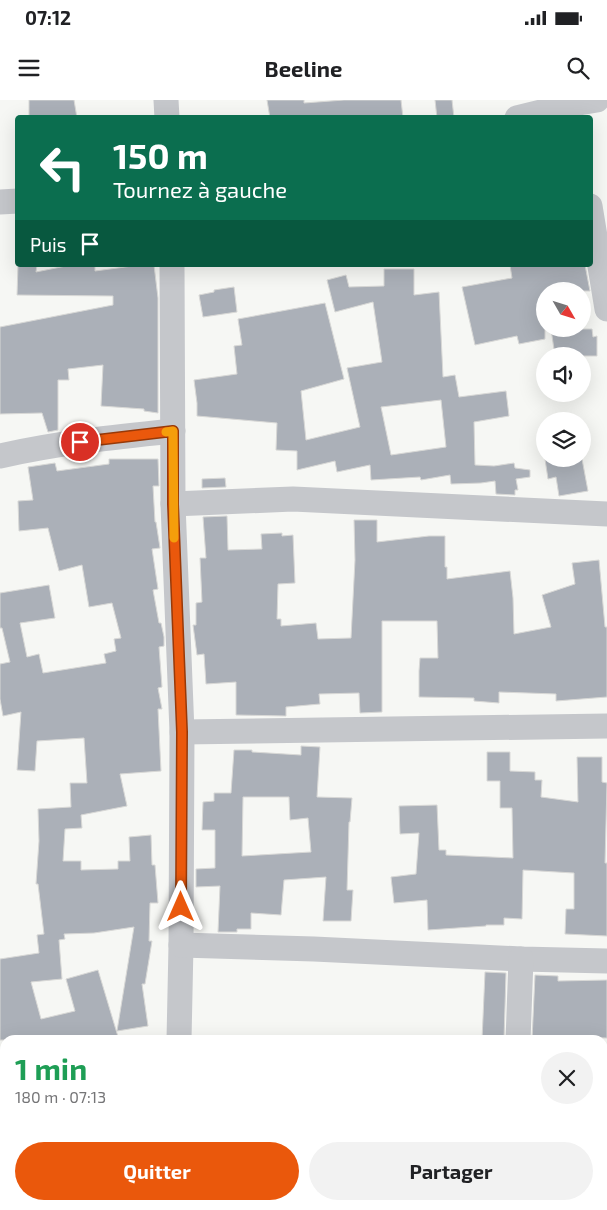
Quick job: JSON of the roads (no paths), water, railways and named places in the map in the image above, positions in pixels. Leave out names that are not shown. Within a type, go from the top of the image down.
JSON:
[{"type":"street","points":[[166,100],[167,115]]},
{"type":"street","points":[[533,115],[574,107],[597,100]]},
{"type":"street","points":[[0,202],[15,201]]},
{"type":"street","points":[[593,224],[607,309]]},
{"type":"street","points":[[172,267],[173,504],[182,732],[179,1035]]},
{"type":"street","points":[[0,456],[97,439],[173,431]]},
{"type":"street","points":[[173,504],[293,499],[607,514]]},
{"type":"street","points":[[182,732],[607,726]]},
{"type":"street","points":[[181,946],[314,949],[521,959],[607,961]]},
{"type":"street","points":[[518,1035],[521,959]]}]
